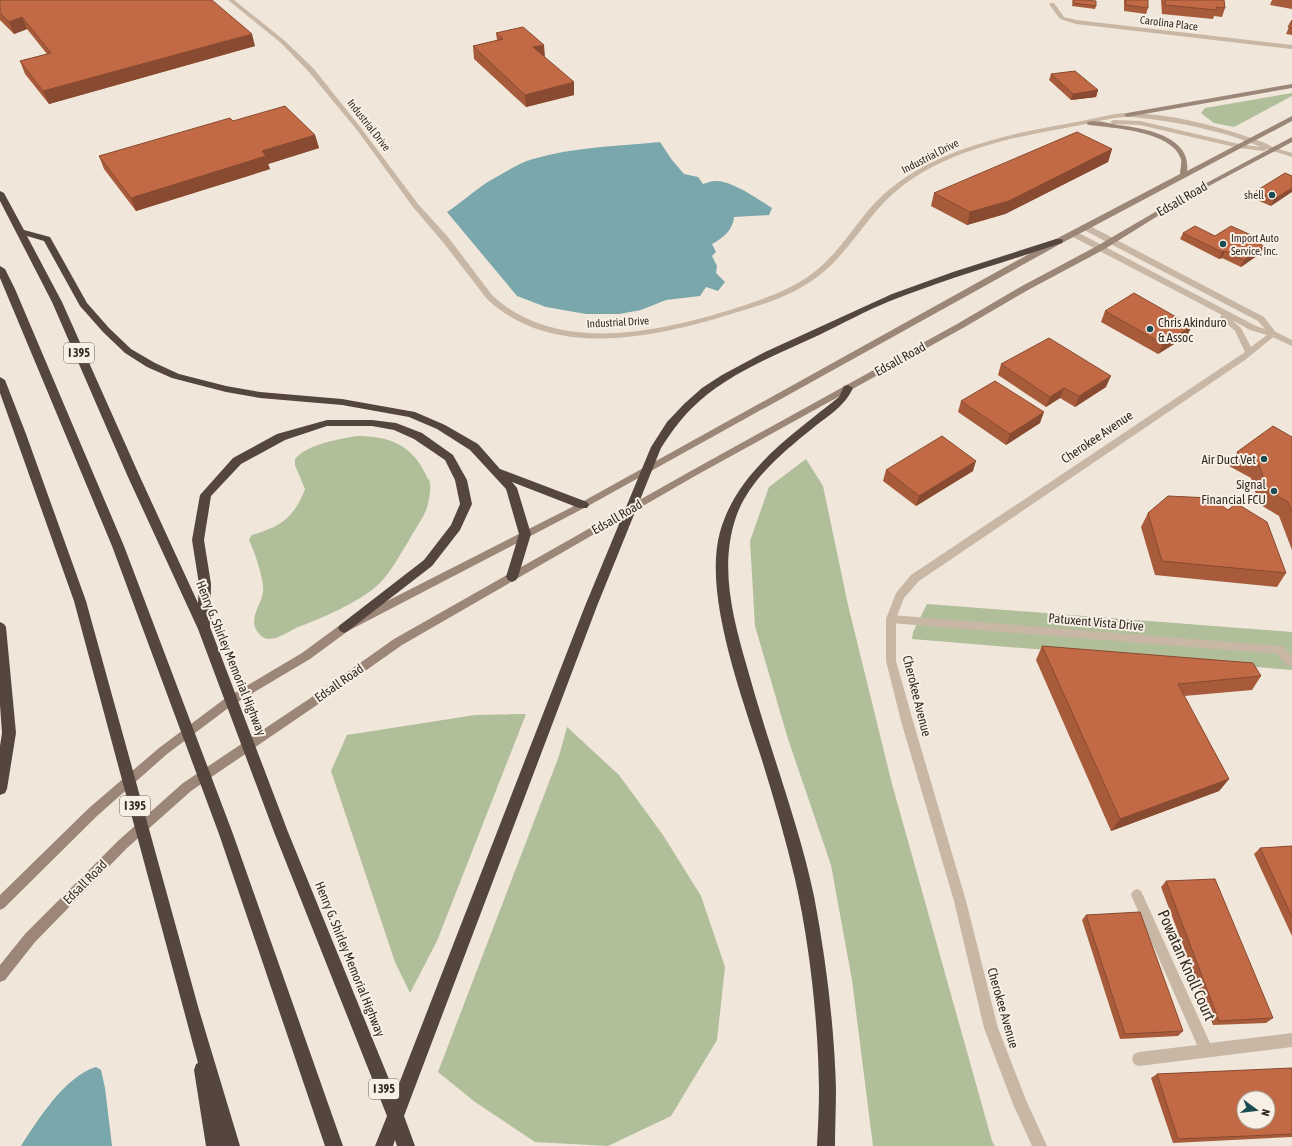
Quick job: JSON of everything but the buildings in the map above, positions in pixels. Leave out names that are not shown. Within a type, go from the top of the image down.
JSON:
[{"type":"highway","name":"Henry G. Shirley Memorial Highway","points":[[0,193],[57,302],[134,477],[204,629],[281,832],[396,1117],[406,1146]]},
{"type":"highway","points":[[20,232],[47,239],[83,304],[106,330],[128,351],[151,365],[176,376],[226,389],[260,395],[342,402],[411,414],[441,427],[474,447],[511,488],[525,534],[512,577]]},
{"type":"highway","points":[[384,1146],[591,606],[656,447],[667,428],[678,414],[724,377],[771,351],[895,296],[1059,241]]},
{"type":"highway","points":[[0,269],[10,289],[118,546],[226,834],[334,1146]]},
{"type":"highway","name":"I 395","points":[[0,380],[21,434],[80,601],[191,1010],[231,1146]]},
{"type":"highway","points":[[826,1146],[827,1083],[820,984],[806,895],[787,820],[753,712],[730,630],[722,589],[722,560],[725,538],[731,515],[741,494],[755,475],[775,454],[843,399],[848,388]]},
{"type":"highway","points":[[204,629],[205,584],[198,540],[206,495],[238,461],[282,437],[327,424],[372,423],[396,428],[418,436],[449,458],[461,480],[466,504],[456,527],[428,563],[344,628]]},
{"type":"highway","points":[[499,473],[583,505]]},
{"type":"highway","points":[[0,627],[9,733],[0,789]]},
{"type":"highway","points":[[0,699],[4,666]]},
{"type":"highway","points":[[191,1010],[216,1146]]},
{"type":"main road","points":[[1127,115],[1292,86]]},
{"type":"main road","name":"Edsall Road","points":[[3,901],[93,812],[163,751],[227,703],[306,656],[344,628],[583,505],[940,309],[1059,241],[1183,174],[1292,118]]},
{"type":"main road","points":[[1089,122],[1131,128],[1152,133],[1165,140],[1178,149],[1184,159],[1183,174]]},
{"type":"main road","name":"Edsall Road","points":[[0,975],[30,938],[123,844],[187,787],[314,702],[398,642],[1025,288],[1100,248],[1188,195],[1292,139]]},
{"type":"street","name":"Industrial Drive","points":[[231,0],[300,58],[386,164],[417,208],[448,242],[465,267],[495,302],[517,318],[561,332],[600,336],[627,335],[656,331],[728,313],[785,293],[809,280],[820,272],[845,246],[890,192],[907,179],[938,162],[985,143],[1127,115],[1168,120],[1251,140],[1272,149]]},
{"type":"street","name":"Carolina Place","points":[[1052,4],[1062,18],[1076,22],[1292,47]]},
{"type":"street","name":"Industrial Drive","points":[[1089,122],[1140,123],[1239,146],[1272,149]]},
{"type":"street","points":[[1272,149],[1292,155]]},
{"type":"street","points":[[1085,227],[1261,319],[1273,334]]},
{"type":"street","points":[[1074,234],[1253,328],[1273,334],[1292,343]]},
{"type":"street","points":[[1207,304],[1238,330],[1249,352]]},
{"type":"street","name":"Cherokee Avenue","points":[[1040,1146],[1020,1104],[991,1028],[960,901],[907,721],[891,660],[891,619],[900,596],[915,578],[1249,352],[1273,334]]},
{"type":"street","name":"Patuxent Vista Drive","points":[[891,619],[1280,650],[1292,664]]},
{"type":"street","name":"Powatan Knoll Court","points":[[1137,895],[1206,1050]]},
{"type":"street","points":[[1139,1059],[1292,1040]]},
{"type":"green space","points":[[1292,93],[1292,96],[1234,127],[1214,123],[1201,113],[1205,108]]},
{"type":"green space","points":[[357,436],[369,436],[390,440],[407,449],[414,456],[430,483],[427,509],[391,569],[379,584],[350,604],[317,620],[278,637],[268,639],[264,638],[260,635],[254,624],[254,619],[262,598],[263,587],[259,566],[249,540],[252,535],[271,528],[285,520],[301,499],[305,489],[295,465],[295,459],[308,450],[324,443]]},
{"type":"green space","points":[[806,459],[823,486],[848,605],[892,784],[992,1141],[995,1146],[873,1146],[852,980],[831,865],[788,739],[755,626],[750,541],[769,487]]},
{"type":"green space","points":[[927,604],[1292,632],[1292,670],[912,639],[913,632]]},
{"type":"green space","points":[[526,714],[437,941],[410,993],[395,962],[331,771],[347,735],[475,715]]},
{"type":"green space","points":[[567,727],[619,775],[663,835],[701,896],[725,967],[717,1040],[671,1116],[608,1146],[535,1142],[475,1102],[438,1072],[559,756]]},
{"type":"water","points":[[660,142],[684,174],[698,177],[703,184],[715,181],[729,184],[772,208],[769,215],[734,217],[730,230],[712,244],[716,252],[712,256],[717,266],[716,273],[725,282],[718,291],[706,287],[700,296],[666,300],[641,310],[619,314],[586,314],[546,307],[517,296],[447,212],[486,183],[529,160],[580,149]]},
{"type":"water","points":[[96,1067],[101,1070],[105,1088],[112,1146],[21,1146],[35,1124],[63,1089],[85,1072]]},
{"type":"place","name":"shell","points":[[1272,195]]},
{"type":"place","name":"Import Auto Service, Inc.","points":[[1223,244]]},
{"type":"place","name":"Chris Akinduro & Assoc","points":[[1150,329]]},
{"type":"place","name":"Air Duct Vet","points":[[1264,459]]},
{"type":"place","name":"Signal Financial FCU","points":[[1274,491]]}]
